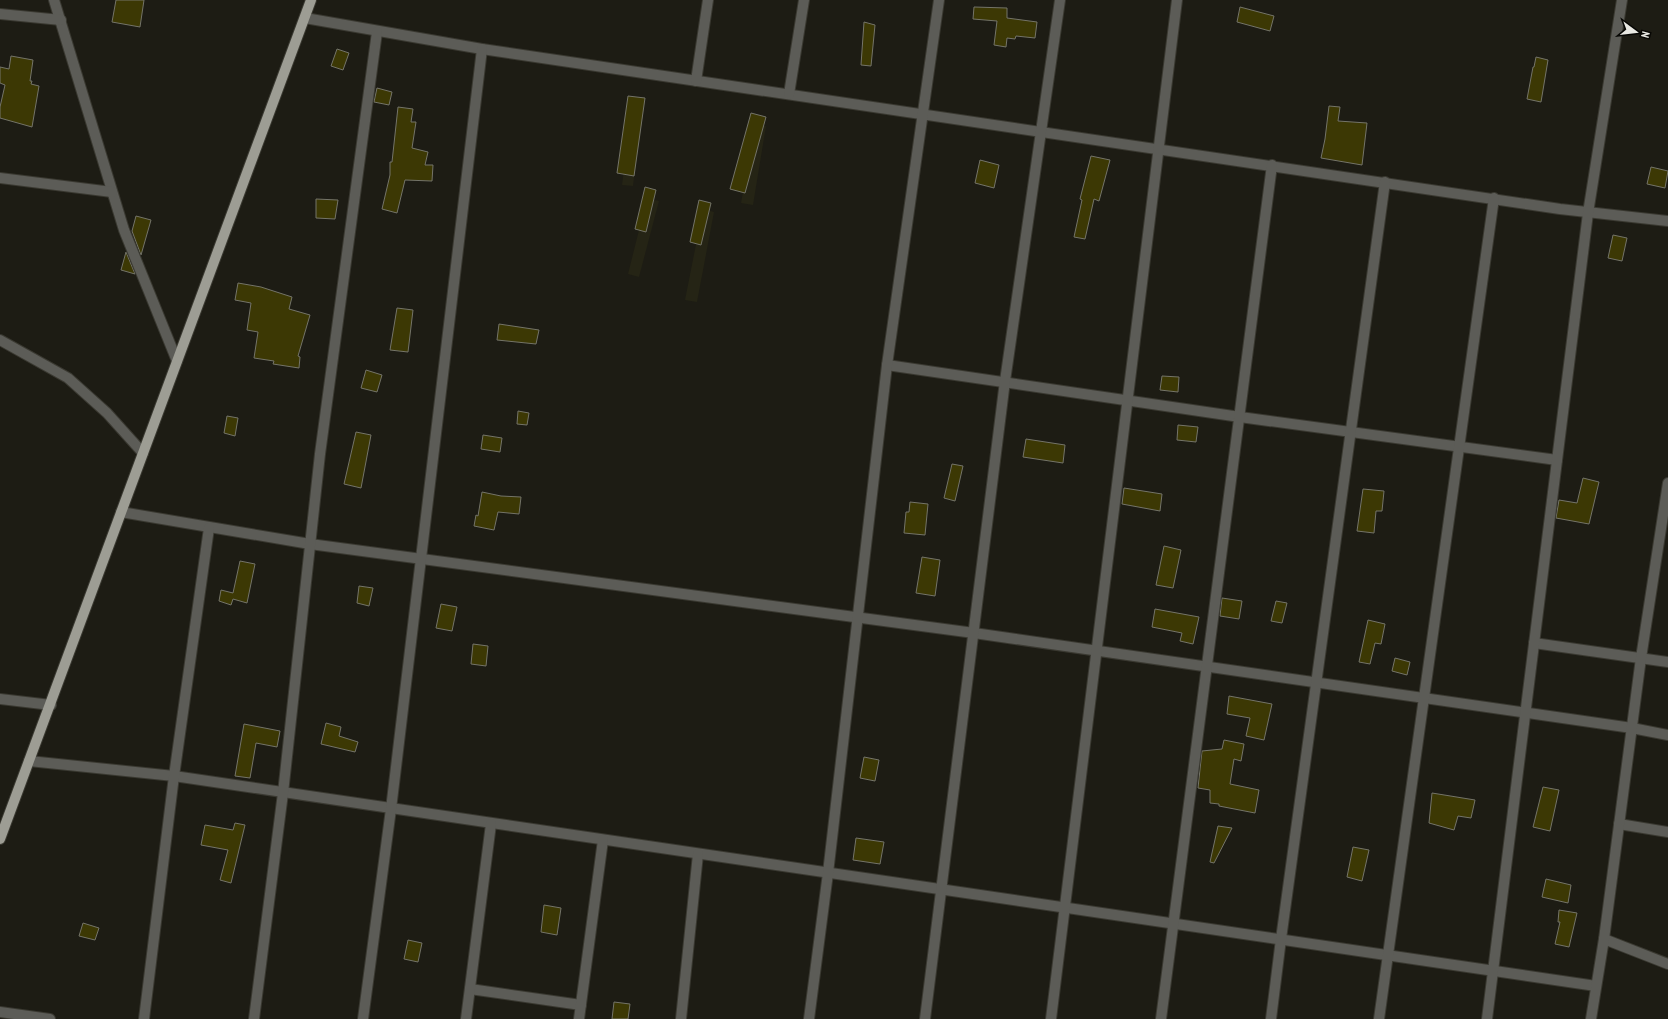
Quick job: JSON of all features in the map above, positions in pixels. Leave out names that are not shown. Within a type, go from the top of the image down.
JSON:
[{"type":"main road","points":[[0,839],[51,705],[176,361],[311,0]]},
{"type":"street","points":[[54,0],[124,230],[176,361]]},
{"type":"street","points":[[696,81],[708,0]]},
{"type":"street","points":[[790,94],[804,0]]},
{"type":"street","points":[[809,1019],[828,873],[887,365],[939,0]]},
{"type":"street","points":[[925,1019],[1005,381],[1060,0]]},
{"type":"street","points":[[1051,1019],[1066,908],[1096,652],[1177,0]]},
{"type":"street","points":[[1487,1019],[1588,213],[1622,0]]},
{"type":"street","points":[[0,14],[61,20]]},
{"type":"street","points":[[304,18],[377,32],[482,49],[696,81],[1158,148],[1588,213],[1668,221]]},
{"type":"street","points":[[254,1019],[283,793],[320,454],[377,32]]},
{"type":"street","points":[[363,1019],[391,809],[482,49]]},
{"type":"street","points":[[1161,1019],[1272,165]]},
{"type":"street","points":[[0,178],[112,192]]},
{"type":"street","points":[[1272,1019],[1280,939],[1385,182]]},
{"type":"street","points":[[1378,1019],[1494,198]]},
{"type":"street","points":[[0,340],[68,378],[106,413],[143,453]]},
{"type":"street","points":[[887,365],[1557,460]]},
{"type":"street","points":[[1591,1019],[1604,939],[1641,658],[1668,483]]},
{"type":"street","points":[[121,512],[310,544],[974,633],[1206,668],[1423,697],[1632,728],[1668,735]]},
{"type":"street","points":[[144,1019],[174,776],[209,528]]},
{"type":"street","points":[[1534,643],[1668,662]]},
{"type":"street","points":[[0,699],[51,705]]},
{"type":"street","points":[[29,761],[174,776],[1596,986]]},
{"type":"street","points":[[466,1019],[491,824]]},
{"type":"street","points":[[1619,824],[1668,832]]},
{"type":"street","points":[[579,1019],[603,840]]},
{"type":"street","points":[[681,1019],[698,854]]},
{"type":"street","points":[[1604,939],[1668,964]]},
{"type":"street","points":[[470,989],[581,1005]]},
{"type":"street","points":[[0,1012],[50,1019]]},
{"type":"shaded area","points":[[632,107],[643,108],[633,186],[622,185]]},
{"type":"shaded area","points":[[755,124],[766,126],[753,205],[741,203]]},
{"type":"shaded area","points":[[647,198],[659,201],[639,277],[628,274]]},
{"type":"shaded area","points":[[703,209],[714,212],[697,302],[685,300]]},
{"type":"building","points":[[116,0],[144,0],[140,27],[112,22]]},
{"type":"building","points":[[974,7],[1007,8],[1007,18],[1037,22],[1035,38],[1016,36],[1015,39],[1007,38],[1006,47],[994,45],[997,21],[973,19]]},
{"type":"building","points":[[1240,7],[1274,16],[1270,31],[1237,22]]},
{"type":"building","points":[[864,22],[875,25],[871,66],[861,65]]},
{"type":"building","points":[[337,49],[349,53],[343,70],[331,66]]},
{"type":"building","points":[[11,56],[33,60],[30,81],[32,81],[31,84],[39,86],[32,127],[0,118],[0,107],[5,85],[0,83],[0,67],[9,69]]},
{"type":"building","points":[[1536,57],[1548,60],[1541,102],[1527,99]]},
{"type":"building","points":[[377,88],[392,92],[389,105],[374,102]]},
{"type":"building","points":[[628,96],[645,98],[634,176],[617,173]]},
{"type":"building","points":[[1329,106],[1340,107],[1338,121],[1367,123],[1362,165],[1321,158]]},
{"type":"building","points":[[398,107],[413,109],[411,122],[416,122],[412,148],[428,152],[425,165],[433,165],[432,181],[405,180],[397,213],[382,209],[390,175],[390,162],[392,162]]},
{"type":"building","points":[[751,113],[766,117],[745,193],[730,189]]},
{"type":"building","points":[[1091,156],[1110,160],[1099,201],[1094,199],[1085,239],[1074,237],[1082,200],[1080,199]]},
{"type":"building","points":[[980,160],[999,165],[994,188],[975,183]]},
{"type":"building","points":[[1651,167],[1668,171],[1665,188],[1647,184]]},
{"type":"building","points":[[645,187],[656,190],[646,232],[635,229]]},
{"type":"building","points":[[316,199],[338,200],[335,219],[316,218]]},
{"type":"building","points":[[699,200],[711,203],[701,245],[690,242]]},
{"type":"building","points":[[136,216],[151,220],[141,255],[132,231]]},
{"type":"building","points":[[1613,235],[1627,238],[1622,261],[1608,258]]},
{"type":"building","points":[[126,252],[135,274],[121,270]]},
{"type":"building","points":[[238,283],[261,287],[292,297],[289,309],[310,315],[298,356],[300,357],[299,368],[273,364],[274,361],[254,358],[258,332],[247,330],[251,303],[235,300]]},
{"type":"building","points":[[397,308],[413,310],[408,352],[390,350]]},
{"type":"building","points":[[499,324],[539,330],[536,344],[497,340]]},
{"type":"building","points":[[366,370],[382,375],[377,392],[361,388]]},
{"type":"building","points":[[1162,376],[1179,377],[1178,392],[1160,390]]},
{"type":"building","points":[[518,411],[529,413],[527,425],[517,424]]},
{"type":"building","points":[[227,416],[238,418],[235,436],[224,433]]},
{"type":"building","points":[[1178,425],[1198,427],[1196,442],[1177,440]]},
{"type":"building","points":[[356,432],[371,435],[361,488],[344,484]]},
{"type":"building","points":[[483,435],[502,438],[500,452],[481,449]]},
{"type":"building","points":[[1026,439],[1065,445],[1063,463],[1023,457]]},
{"type":"building","points":[[952,464],[963,466],[955,501],[944,498]]},
{"type":"building","points":[[1583,478],[1599,482],[1589,524],[1556,518],[1559,500],[1577,503]]},
{"type":"building","points":[[1124,488],[1162,494],[1160,511],[1122,504]]},
{"type":"building","points":[[1363,489],[1384,491],[1382,511],[1376,511],[1374,533],[1357,531]]},
{"type":"building","points":[[482,492],[501,496],[521,497],[519,514],[498,512],[494,530],[474,526],[476,515],[478,516]]},
{"type":"building","points":[[910,502],[928,504],[925,535],[904,533],[906,512],[909,512]]},
{"type":"building","points":[[1164,546],[1181,550],[1173,588],[1156,585]]},
{"type":"building","points":[[922,557],[940,560],[935,596],[916,593]]},
{"type":"building","points":[[240,561],[255,564],[247,603],[233,599],[231,605],[219,601],[221,590],[233,593]]},
{"type":"building","points":[[359,586],[373,588],[369,606],[357,603]]},
{"type":"building","points":[[1222,598],[1242,601],[1239,619],[1220,616]]},
{"type":"building","points":[[1276,601],[1287,603],[1282,623],[1271,621]]},
{"type":"building","points":[[441,604],[457,607],[452,631],[436,628]]},
{"type":"building","points":[[1155,609],[1199,617],[1193,644],[1180,641],[1182,633],[1152,627]]},
{"type":"building","points":[[1368,620],[1385,624],[1381,644],[1375,643],[1370,664],[1359,662]]},
{"type":"building","points":[[473,644],[488,646],[486,666],[471,664]]},
{"type":"building","points":[[1395,658],[1410,662],[1407,675],[1392,671]]},
{"type":"building","points":[[1229,696],[1272,704],[1264,740],[1246,736],[1250,718],[1227,714]]},
{"type":"building","points":[[326,723],[341,727],[339,736],[358,742],[355,752],[321,744]]},
{"type":"building","points":[[244,724],[280,731],[277,747],[256,743],[250,778],[235,776]]},
{"type":"building","points":[[1224,740],[1244,744],[1241,761],[1234,759],[1230,784],[1259,790],[1255,813],[1210,803],[1210,790],[1198,788],[1202,751],[1222,749]]},
{"type":"building","points":[[864,757],[879,760],[875,781],[860,778]]},
{"type":"building","points":[[1543,787],[1559,790],[1550,831],[1533,827]]},
{"type":"building","points":[[1432,793],[1475,800],[1471,818],[1458,816],[1454,830],[1429,823]]},
{"type":"building","points":[[235,823],[245,825],[231,883],[220,880],[228,850],[201,845],[205,825],[233,830]]},
{"type":"building","points":[[1218,826],[1232,828],[1214,863],[1210,862]]},
{"type":"building","points":[[856,838],[884,842],[880,864],[853,860]]},
{"type":"building","points":[[1353,847],[1369,850],[1362,881],[1347,877]]},
{"type":"building","points":[[1546,879],[1571,885],[1568,903],[1542,897]]},
{"type":"building","points":[[544,905],[561,908],[557,935],[541,932]]},
{"type":"building","points":[[1559,910],[1577,913],[1569,947],[1555,944],[1560,922],[1558,922]]},
{"type":"building","points":[[83,923],[99,928],[95,940],[79,936]]},
{"type":"building","points":[[408,940],[422,943],[418,962],[404,959]]},
{"type":"building","points":[[614,1002],[630,1004],[628,1019],[612,1019]]}]
